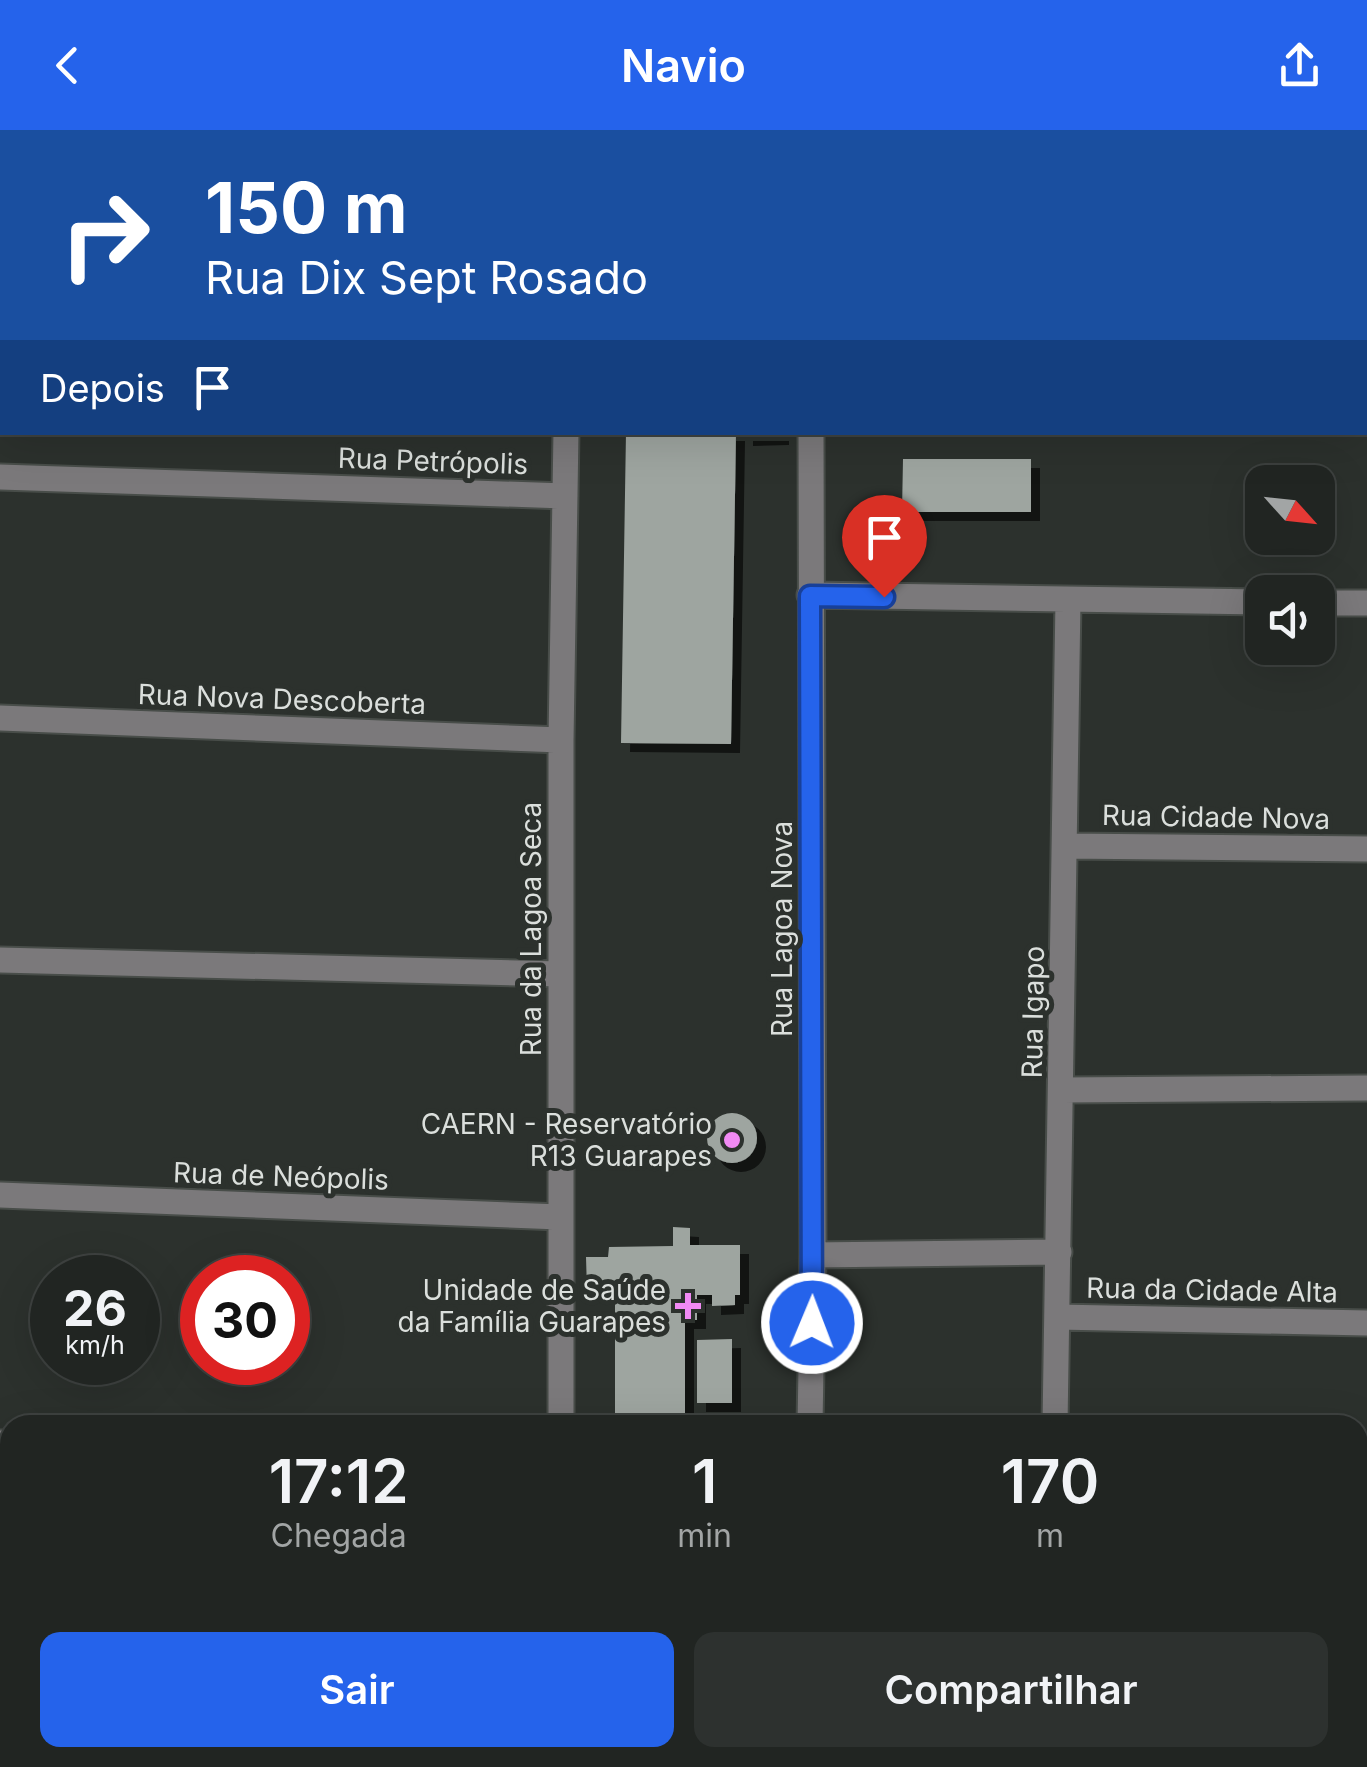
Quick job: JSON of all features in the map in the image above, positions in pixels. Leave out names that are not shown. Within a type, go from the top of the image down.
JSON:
[{"type":"street","name":"Rua da Lagoa Seca","points":[[560,1415],[566,435]]},
{"type":"street","name":"Rua Lagoa Nova","points":[[810,1415],[811,435]]},
{"type":"street","name":"Rua Petrópolis","points":[[0,477],[565,496]]},
{"type":"street","points":[[810,596],[1245,602]]},
{"type":"street","name":"Rua Igapo","points":[[1055,1415],[1068,600]]},
{"type":"street","points":[[1335,603],[1367,603]]},
{"type":"street","name":"Rua Nova Descoberta","points":[[0,718],[562,740]]},
{"type":"street","name":"Rua Cidade Nova","points":[[1065,846],[1367,849]]},
{"type":"street","points":[[0,960],[561,974]]},
{"type":"street","points":[[1062,1090],[1367,1088]]},
{"type":"street","name":"Rua de Neópolis","points":[[0,1195],[560,1216]]},
{"type":"street","points":[[813,1255],[1058,1252]]},
{"type":"street","name":"Rua da Cidade Alta","points":[[1056,1316],[1367,1324]]},
{"type":"building","points":[[626,435],[736,435],[731,744],[621,743]]},
{"type":"building","points":[[903,459],[1031,459],[1031,512],[902,512]]},
{"type":"building","name":"CAERN - Reservatório R13 Guarapes","points":[[732,1113],[749,1121],[757,1138],[749,1155],[732,1163],[715,1155],[707,1138],[715,1121]]},
{"type":"building","points":[[673,1227],[690,1228],[690,1245],[740,1245],[740,1295],[735,1295],[735,1305],[712,1306],[712,1295],[697,1295],[697,1320],[685,1320],[685,1415],[615,1415],[615,1294],[587,1290],[586,1257],[608,1257],[609,1247],[673,1246]]},
{"type":"building","points":[[732,1339],[732,1403],[697,1403],[697,1340]]},
{"type":"place","name":"CAERN - Reservatório R13 Guarapes","points":[[732,1140]]},
{"type":"place","name":"Unidade de Saúde da Família Guarapes","points":[[688,1306]]},
{"type":"route","points":[[812,1323],[810,596],[884,597]]}]
